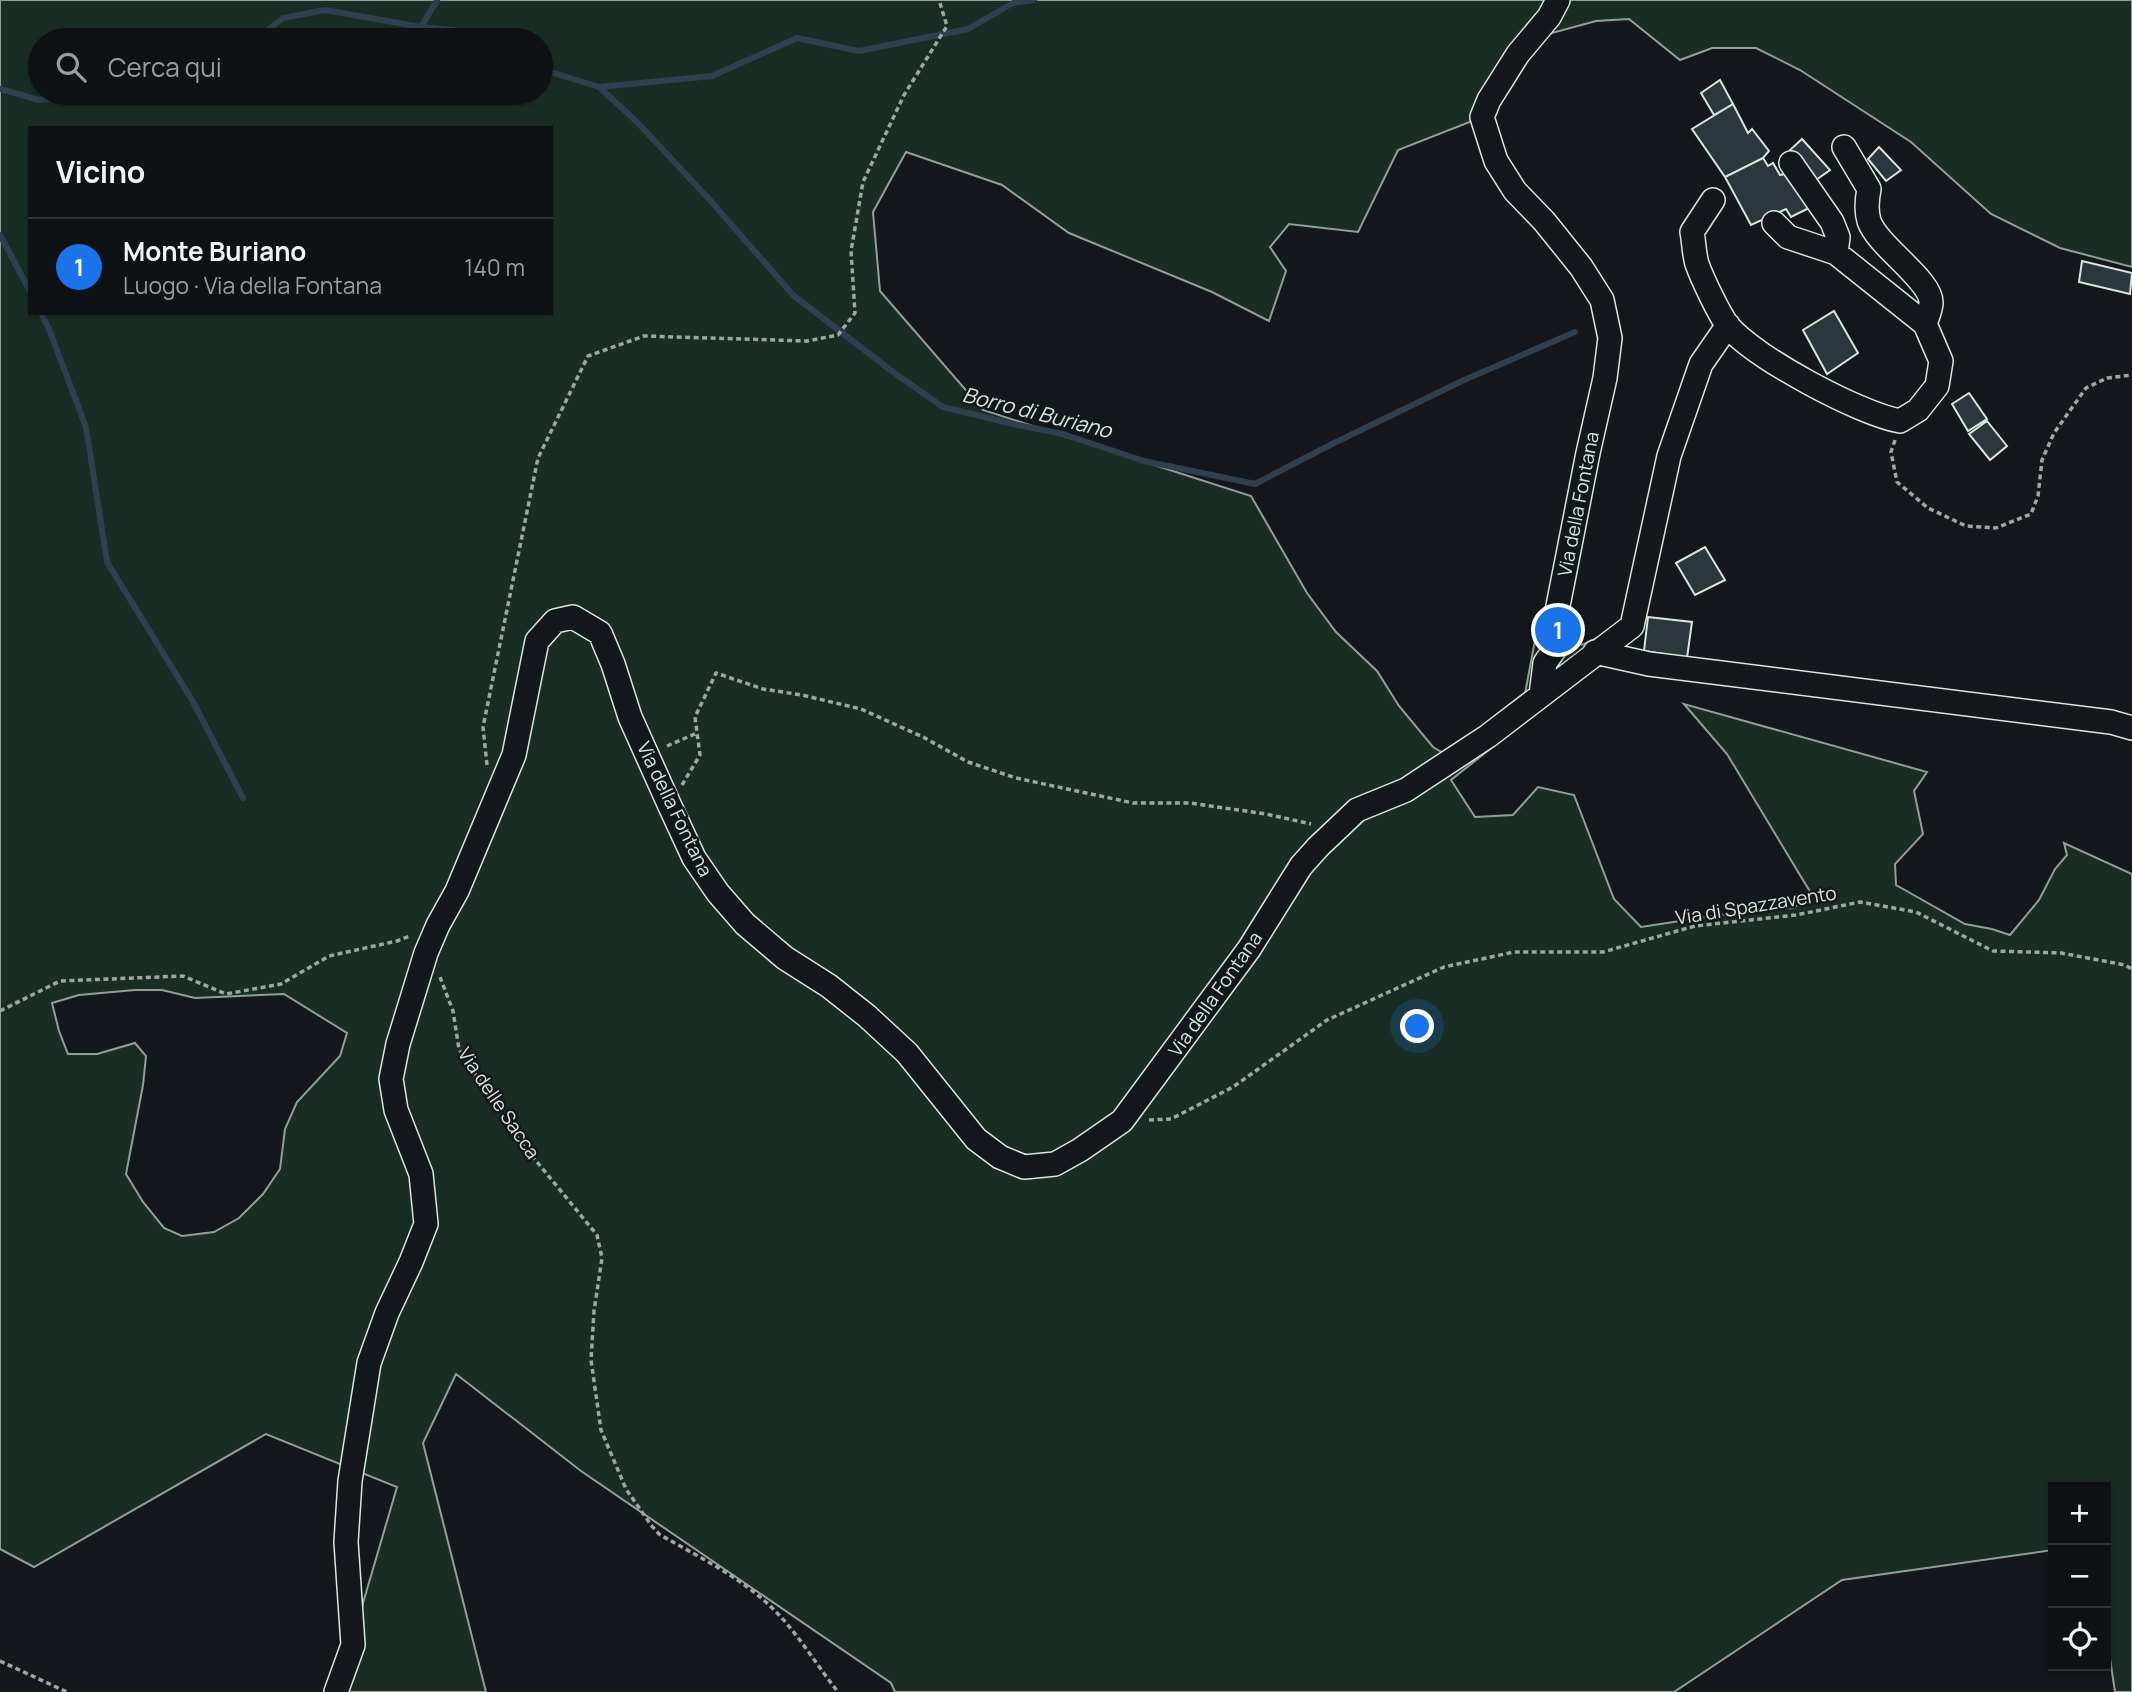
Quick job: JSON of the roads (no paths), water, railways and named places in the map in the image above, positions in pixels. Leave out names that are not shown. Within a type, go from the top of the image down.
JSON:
[{"type":"street","name":"Via della Fontana","points":[[1558,0],[1549,17],[1518,54],[1489,100],[1482,117],[1496,161],[1515,191],[1544,221],[1581,267],[1602,300],[1610,338],[1605,378],[1557,611],[1561,640]]},
{"type":"street","points":[[1844,147],[1869,189],[1869,222],[1887,246],[1927,286],[1931,302],[1925,324]]},
{"type":"street","points":[[1791,163],[1832,222],[1838,237],[1836,253]]},
{"type":"street","points":[[1713,200],[1692,232],[1697,263],[1728,325],[1752,348],[1797,375],[1882,418],[1900,421],[1918,410],[1937,386],[1941,361],[1925,324],[1836,253],[1788,237],[1774,223]]},
{"type":"street","name":"Via della Fontana","points":[[336,1692],[353,1645],[346,1542],[350,1481],[369,1363],[387,1313],[426,1224],[421,1174],[396,1110],[391,1079],[398,1044],[426,953],[457,891],[514,755],[537,641],[555,621],[573,617],[600,633],[631,717],[694,858],[718,893],[745,924],[785,958],[829,986],[867,1016],[906,1053],[976,1139],[1000,1157],[1024,1167],[1055,1164],[1122,1121],[1248,949],[1301,866],[1357,810],[1406,790],[1488,736],[1632,626],[1670,456],[1701,364],[1728,325]]},
{"type":"street","points":[[1541,695],[1545,663],[1561,640],[1587,659],[1649,664],[2111,722],[2132,728]]},
{"type":"waterway","points":[[421,27],[437,0]]},
{"type":"waterway","points":[[599,87],[712,76],[797,38],[859,51],[968,29],[1013,3],[1034,0]]},
{"type":"waterway","name":"Borro di Buriano","points":[[270,28],[283,18],[325,10],[431,28]]},
{"type":"waterway","name":"Borro di Buriano","points":[[553,73],[599,87],[637,122],[708,198],[793,295],[943,407],[1063,434],[1144,461],[1255,484],[1462,381],[1575,332]]},
{"type":"waterway","name":"Borro di Buriano","points":[[0,89],[28,97]]},
{"type":"waterway","points":[[0,235],[28,287]]},
{"type":"waterway","points":[[42,315],[86,427],[107,562],[192,700],[243,798]]},
{"type":"place","name":"Monte Buriano","points":[[1558,630]]}]
